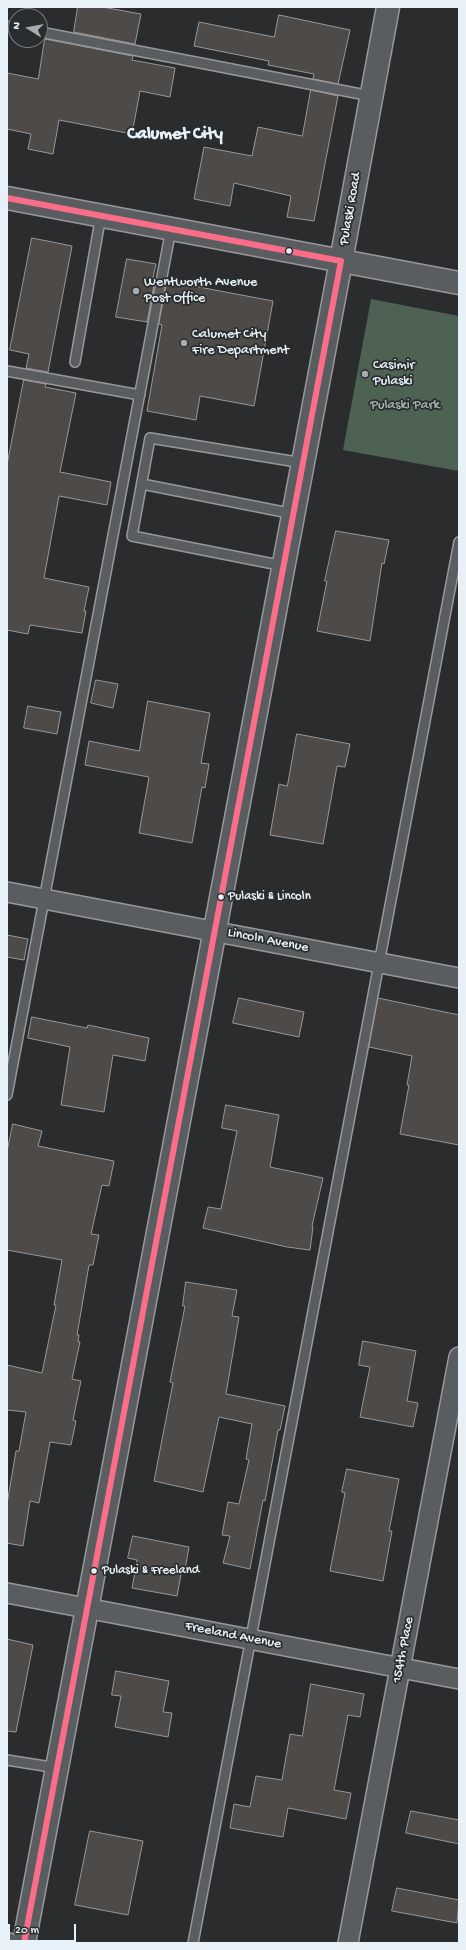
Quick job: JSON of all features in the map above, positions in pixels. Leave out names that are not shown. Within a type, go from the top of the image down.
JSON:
[{"type":"street","name":"Pulaski Road","points":[[24,1943],[342,261],[388,7]]},
{"type":"street","points":[[7,198],[459,283]]},
{"type":"street","name":"Lincoln Avenue","points":[[7,892],[459,978]]},
{"type":"street","name":"154th Place","points":[[348,1943],[459,1357]]},
{"type":"street","name":"Freeland Avenue","points":[[7,1593],[459,1679]]},
{"type":"lane","points":[[48,34],[371,96]]},
{"type":"lane","points":[[75,362],[101,215]]},
{"type":"lane","points":[[7,1095],[171,229]]},
{"type":"lane","points":[[7,371],[140,395]]},
{"type":"lane","points":[[284,566],[132,536],[150,438],[303,463]]},
{"type":"lane","points":[[142,484],[294,514]]},
{"type":"lane","points":[[193,1943],[459,542]]},
{"type":"lane","points":[[7,1760],[57,1768]]},
{"type":"green space","name":"Pulaski Park","points":[[371,299],[459,316],[459,471],[343,450]]},
{"type":"building","points":[[78,7],[102,7],[141,14],[135,44],[74,32]]},
{"type":"building","points":[[279,15],[350,30],[338,84],[313,79],[314,74],[268,65],[269,61],[194,46],[199,22],[274,37]]},
{"type":"building","points":[[48,40],[133,56],[132,60],[175,68],[170,97],[140,91],[132,134],[59,120],[53,154],[28,149],[31,134],[7,129],[7,73],[38,79],[43,48],[48,48]]},
{"type":"building","points":[[311,90],[338,96],[314,221],[287,217],[291,196],[234,183],[230,206],[194,199],[204,147],[252,156],[258,127],[302,136]]},
{"type":"building","points":[[32,238],[72,246],[48,372],[26,368],[29,354],[10,350]]},
{"type":"building","name":"Wentworth Avenue Post Office","points":[[127,259],[156,264],[153,278],[155,279],[147,322],[116,317]]},
{"type":"building","points":[[167,281],[273,301],[254,406],[200,396],[196,420],[147,411],[162,325],[159,324]]},
{"type":"building","points":[[24,380],[46,384],[45,387],[76,393],[60,472],[111,482],[107,505],[59,496],[44,578],[89,587],[84,611],[86,611],[82,633],[30,625],[28,634],[7,630],[7,465]]},
{"type":"building","points":[[336,531],[389,540],[384,564],[382,563],[370,641],[317,631],[327,581],[325,581]]},
{"type":"building","points":[[96,680],[118,684],[113,708],[91,703]]},
{"type":"building","points":[[148,701],[210,713],[201,763],[209,764],[205,788],[202,787],[192,843],[139,833],[149,777],[85,765],[89,741],[139,751]]},
{"type":"building","points":[[28,706],[61,712],[57,734],[24,728]]},
{"type":"building","points":[[297,734],[350,744],[345,767],[337,766],[323,844],[270,835],[279,784],[287,786]]},
{"type":"building","points":[[7,935],[28,939],[24,960],[7,957]]},
{"type":"building","points":[[239,998],[304,1012],[299,1037],[233,1023]]},
{"type":"building","points":[[378,998],[459,1015],[459,1145],[400,1134],[409,1085],[407,1085],[412,1056],[369,1047]]},
{"type":"building","points":[[32,1017],[87,1028],[88,1025],[149,1038],[145,1061],[113,1055],[104,1112],[61,1105],[70,1047],[28,1038]]},
{"type":"building","points":[[226,1105],[279,1115],[270,1167],[323,1178],[312,1226],[310,1250],[287,1247],[203,1228],[208,1207],[221,1209],[237,1131],[222,1128]]},
{"type":"building","points":[[13,1124],[42,1131],[38,1146],[114,1161],[109,1186],[102,1185],[91,1234],[99,1235],[93,1265],[89,1265],[77,1335],[79,1335],[78,1342],[80,1342],[72,1379],[81,1381],[73,1420],[76,1421],[71,1445],[50,1442],[39,1503],[30,1501],[23,1546],[7,1543],[7,1504],[16,1451],[19,1451],[26,1412],[7,1410],[7,1365],[42,1373],[56,1305],[54,1305],[62,1260],[7,1250],[7,1152]]},
{"type":"building","points":[[186,1282],[237,1290],[232,1316],[239,1317],[226,1394],[285,1406],[280,1430],[278,1430],[265,1501],[263,1500],[250,1569],[223,1563],[230,1536],[222,1535],[228,1502],[239,1504],[249,1460],[246,1459],[252,1424],[219,1417],[203,1492],[154,1481],[173,1383],[170,1382],[185,1306],[183,1306]]},
{"type":"building","points":[[363,1341],[416,1351],[407,1401],[418,1403],[413,1427],[360,1417],[370,1367],[359,1365]]},
{"type":"building","points":[[347,1469],[399,1479],[389,1531],[392,1531],[383,1581],[330,1571],[345,1493],[342,1492]]},
{"type":"building","points":[[133,1536],[189,1547],[185,1570],[182,1569],[177,1596],[132,1588],[137,1560],[128,1558]]},
{"type":"building","points":[[7,1639],[33,1645],[16,1732],[7,1731]]},
{"type":"building","points":[[116,1671],[169,1681],[163,1712],[172,1713],[168,1737],[115,1727],[121,1696],[112,1695]]},
{"type":"building","points":[[311,1684],[364,1694],[360,1717],[348,1715],[334,1790],[351,1793],[346,1819],[288,1808],[283,1837],[230,1828],[234,1804],[250,1807],[256,1776],[282,1780],[290,1734],[302,1736]]},
{"type":"building","points":[[411,1811],[459,1820],[459,1844],[406,1833]]},
{"type":"building","points":[[90,1831],[143,1841],[128,1915],[75,1905]]},
{"type":"building","points":[[397,1888],[459,1900],[457,1923],[392,1911]]},
{"type":"transit line","points":[[7,198],[341,261]]},
{"type":"transit line","points":[[24,1943],[341,261]]},
{"type":"place","name":"Wentworth Avenue Post Office","points":[[136,291]]},
{"type":"place","name":"Calumet City Fire Department","points":[[184,343]]},
{"type":"place","name":"Casimir Pulaski","points":[[365,374]]},
{"type":"place","name":"Pulaski & Lincoln","points":[[221,897]]},
{"type":"place","name":"Pulaski & Freeland","points":[[94,1571]]},
{"type":"district","name":"Calumet City","points":[[175,135]]}]
